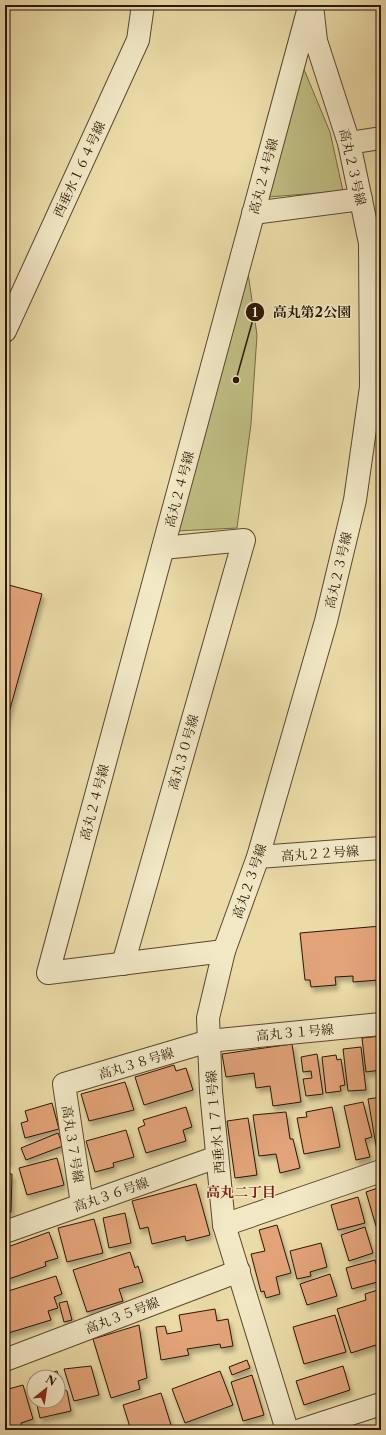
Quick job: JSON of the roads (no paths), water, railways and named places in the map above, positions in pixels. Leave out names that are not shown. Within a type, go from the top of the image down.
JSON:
[{"type":"street","name":"西垂水１６４号線","points":[[5,331],[138,40],[144,5]]},
{"type":"street","name":"高丸２３号線","points":[[224,951],[258,857],[326,621],[355,500],[371,387],[370,243],[349,143],[316,41],[311,5]]},
{"type":"street","name":"高丸２４号線","points":[[123,964],[48,973],[311,5]]},
{"type":"street","points":[[349,143],[381,138]]},
{"type":"street","points":[[254,213],[361,199]]},
{"type":"street","name":"高丸３０号線","points":[[123,964],[244,540],[163,548]]},
{"type":"street","name":"高丸２２号線","points":[[258,857],[381,848]]},
{"type":"street","points":[[123,964],[224,951]]},
{"type":"street","name":"西垂水１７１号線","points":[[224,951],[208,1018],[211,1091],[224,1225],[287,1430]]},
{"type":"street","name":"高丸３１号線","points":[[209,1041],[381,1024]]},
{"type":"street","name":"高丸３８号線","points":[[64,1084],[209,1041]]},
{"type":"street","name":"高丸３７号線","points":[[64,1084],[82,1204]]},
{"type":"street","name":"高丸３６号線","points":[[5,1232],[217,1157]]},
{"type":"street","points":[[224,1225],[381,1171]]},
{"type":"street","name":"高丸３５号線","points":[[5,1360],[239,1271]]},
{"type":"street","points":[[301,1430],[381,1404]]},
{"type":"place","name":"高丸第2公園","points":[[236,380]]},
{"type":"district","name":"高丸二丁目","points":[[241,1192]]}]
